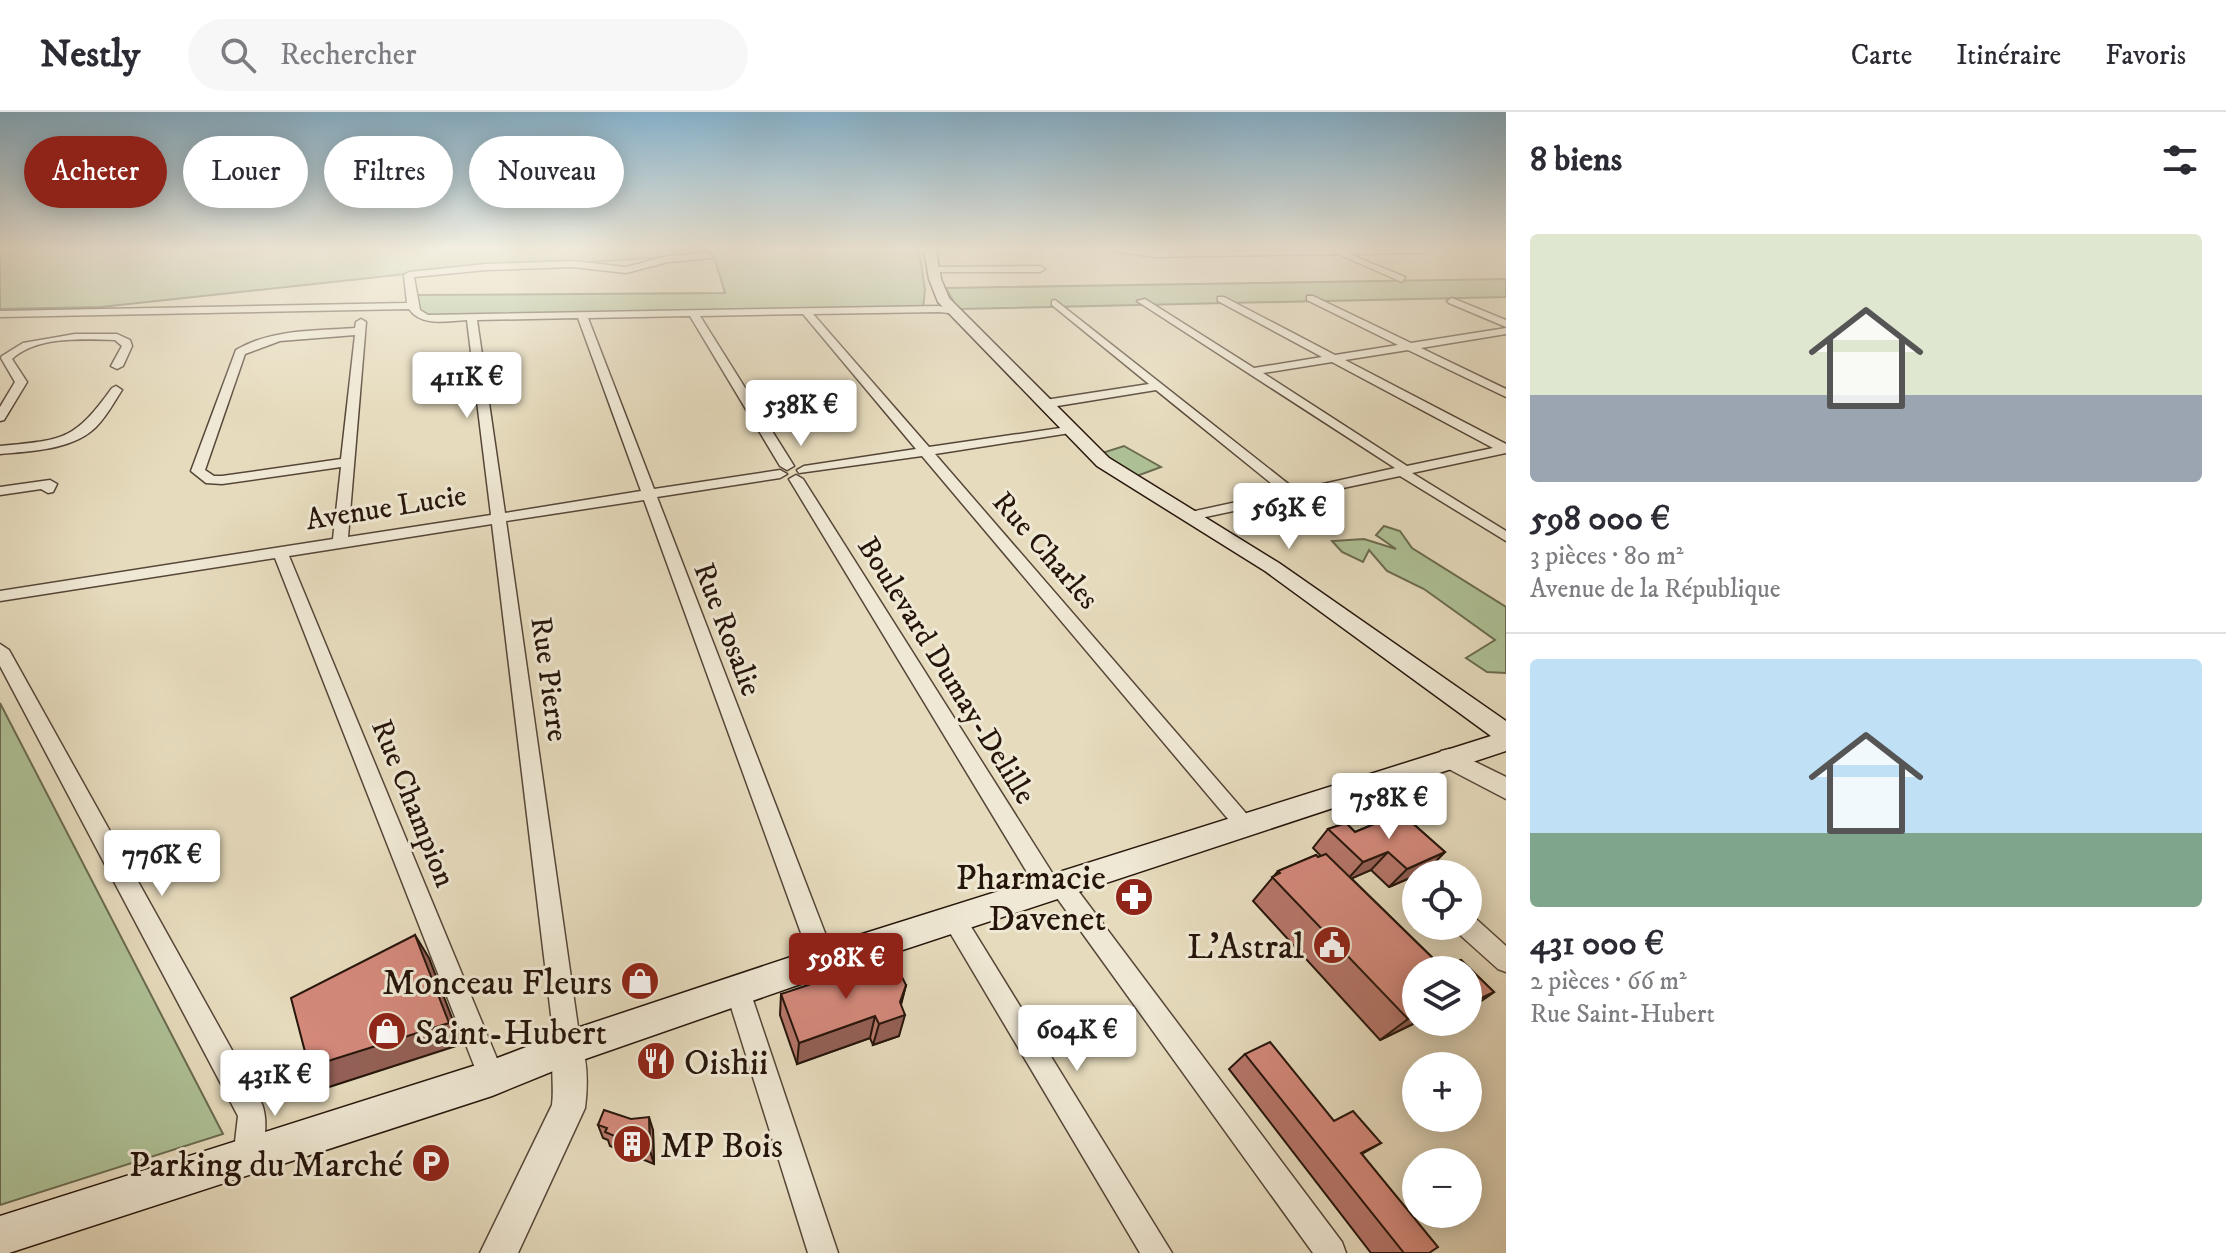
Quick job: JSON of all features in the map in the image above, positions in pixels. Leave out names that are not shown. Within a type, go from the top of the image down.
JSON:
[{"type":"main road","points":[[945,306],[1103,462],[1272,567],[1506,734]]},
{"type":"main road","points":[[0,1236],[247,1159],[492,1078],[568,1048],[821,962],[1056,889],[1506,741]]},
{"type":"street","points":[[1055,303],[1294,495]]},
{"type":"street","points":[[1146,303],[1400,465],[1406,475],[1506,537]]},
{"type":"street","points":[[1229,303],[1506,449]]},
{"type":"street","points":[[1321,303],[1506,393]]},
{"type":"street","points":[[1457,303],[1506,324]]},
{"type":"street","points":[[0,314],[412,306],[418,317],[428,318],[945,306]]},
{"type":"street","points":[[340,543],[363,307]]},
{"type":"street","name":"Rue Charles","points":[[805,311],[1246,826]]},
{"type":"street","name":"Boulevard Dumay-Delille","points":[[694,314],[1056,889],[1331,1253]]},
{"type":"street","name":"Rue Rosalie","points":[[582,315],[813,933],[821,962]]},
{"type":"street","name":"Rue Pierre","points":[[472,317],[568,1048]]},
{"type":"street","points":[[347,462],[222,480],[211,480],[198,471],[240,352],[247,345],[360,331]]},
{"type":"street","points":[[1254,371],[1506,331]]},
{"type":"street","points":[[0,417],[21,382],[6,358],[16,349],[52,340],[117,337],[127,346],[117,366]]},
{"type":"street","points":[[1045,404],[1160,386]]},
{"type":"street","points":[[0,450],[62,440],[80,432],[91,425],[116,390]]},
{"type":"street","name":"Avenue Lucie","points":[[0,596],[1070,429]]},
{"type":"street","points":[[1191,516],[1506,449]]},
{"type":"street","points":[[0,491],[50,484],[48,489]]},
{"type":"street","name":"Rue Champion","points":[[280,552],[492,1078]]},
{"type":"street","points":[[0,650],[252,1114],[247,1159]]},
{"type":"street","points":[[1449,758],[1506,789]]},
{"type":"street","points":[[954,919],[1157,1253]]},
{"type":"street","points":[[1482,939],[1506,961]]},
{"type":"street","points":[[738,991],[823,1253]]},
{"type":"street","points":[[499,1253],[568,1108],[571,1086],[568,1048]]},
{"type":"green space","points":[[0,303],[136,303],[101,307],[0,309]]},
{"type":"green space","points":[[416,303],[924,303],[923,308],[425,317],[417,314]]},
{"type":"green space","points":[[955,303],[1221,303],[958,309]]},
{"type":"green space","points":[[1124,446],[1161,467],[1137,476],[1102,453]]},
{"type":"green space","points":[[1384,526],[1400,531],[1412,548],[1506,607],[1506,673],[1487,672],[1466,658],[1495,640],[1424,589],[1387,571],[1369,550],[1363,562],[1342,552],[1332,541],[1364,539],[1396,549],[1376,535]]},
{"type":"green space","points":[[0,703],[223,1134],[0,1205]]},
{"type":"building","points":[[1401,813],[1445,852],[1427,860],[1402,860],[1402,865],[1388,852],[1363,862],[1328,829],[1346,823],[1355,832]]},
{"type":"building","points":[[1326,854],[1402,928],[1402,940],[1414,940],[1431,956],[1402,956],[1402,1013],[1272,877],[1280,873],[1278,871],[1316,855]]},
{"type":"building","name":"Saint-Hubert","points":[[415,935],[449,1023],[309,1067],[291,998]]},
{"type":"building","points":[[880,961],[883,966],[900,973],[906,985],[900,1002],[905,1015],[879,1024],[875,1016],[799,1043],[781,994]]},
{"type":"building","points":[[1482,980],[1494,992],[1482,998]]},
{"type":"building","points":[[1270,1042],[1334,1121],[1353,1111],[1381,1143],[1361,1153],[1402,1203],[1402,1228],[1422,1228],[1438,1247],[1429,1253],[1404,1253],[1245,1054]]},
{"type":"building","points":[[604,1110],[631,1119],[649,1117],[650,1151],[605,1132],[607,1128],[598,1125]]},
{"type":"place","name":"Pharmacie Davenet","points":[[1134,897]]},
{"type":"place","name":"L'Astral","points":[[1332,945]]},
{"type":"place","name":"Monceau Fleurs","points":[[640,981]]},
{"type":"place","name":"Saint-Hubert","points":[[387,1031]]},
{"type":"place","name":"Oishii","points":[[656,1061]]},
{"type":"place","name":"MP Bois","points":[[632,1144]]},
{"type":"place","name":"Parking du Marché","points":[[431,1163]]}]
